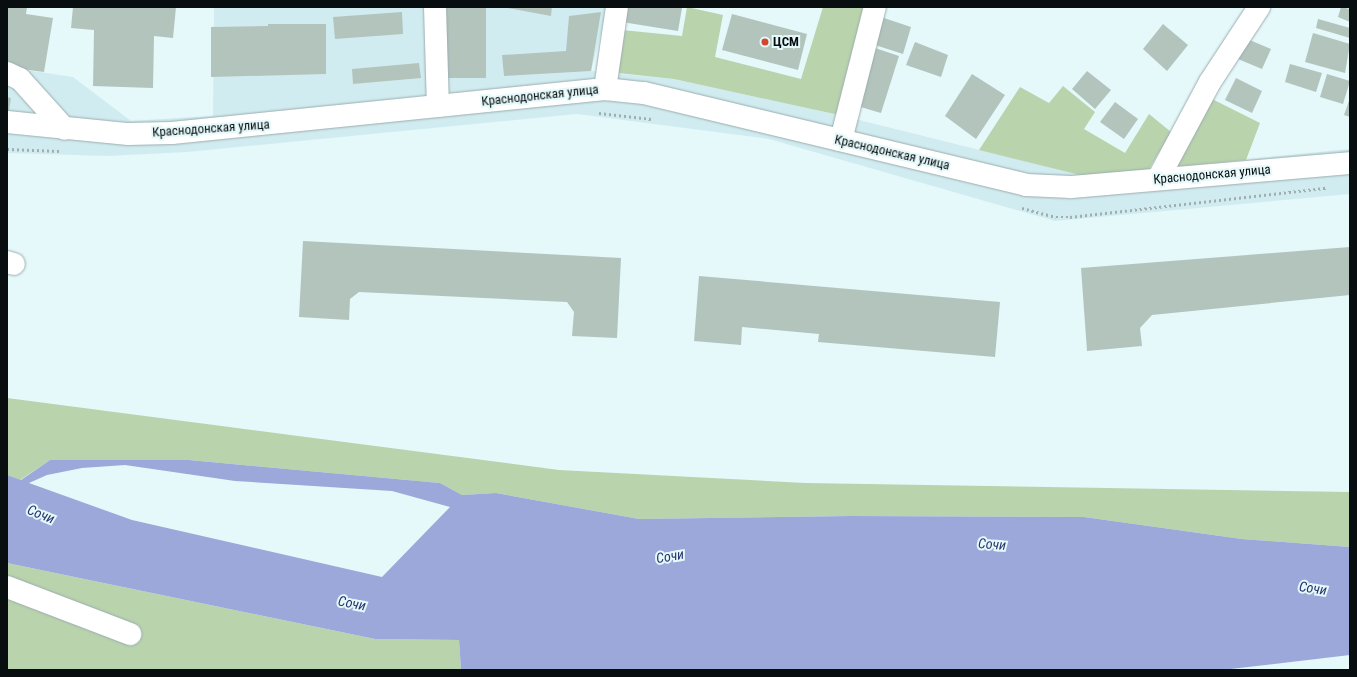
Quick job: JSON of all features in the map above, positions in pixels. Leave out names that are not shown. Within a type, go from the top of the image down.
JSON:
[{"type":"street","points":[[435,7],[438,106]]},
{"type":"street","points":[[605,89],[617,7]]},
{"type":"street","points":[[1158,179],[1210,82],[1259,7]]},
{"type":"street","points":[[841,140],[875,12]]},
{"type":"street","points":[[7,74],[20,79],[65,129]]},
{"type":"street","name":"Краснодонская улица","points":[[7,122],[65,129],[128,134],[172,133],[605,89],[644,93],[1026,185],[1071,187],[1350,163]]},
{"type":"street","points":[[7,587],[130,634]]},
{"type":"path","points":[[592,112],[660,120]]},
{"type":"path","points":[[7,149],[66,151]]},
{"type":"path","points":[[1014,205],[1056,217],[1070,217],[1334,188]]},
{"type":"shaded area","points":[[214,7],[608,7],[591,71],[674,79],[839,115],[1084,176],[1350,149],[1350,194],[1055,221],[769,139],[577,114],[187,152],[107,156],[7,153],[7,67],[73,77],[131,121],[213,116]]},
{"type":"green space","points":[[687,7],[723,15],[715,57],[801,79],[823,7],[869,7],[839,115],[674,79],[618,73],[622,30],[682,36]]},
{"type":"green space","points":[[1063,86],[1095,112],[1084,129],[1125,153],[1149,114],[1171,132],[1148,171],[1084,176],[979,150],[1020,87],[1049,103]]},
{"type":"green space","points":[[1212,99],[1260,123],[1246,160],[1176,167]]},
{"type":"green space","points":[[7,398],[559,470],[805,483],[1350,492],[1350,547],[1242,539],[1084,517],[851,516],[639,519],[496,493],[462,495],[440,483],[189,460],[50,460],[20,480],[7,475]]},
{"type":"green space","points":[[7,563],[375,639],[459,640],[461,670],[7,670]]},
{"type":"water","name":"Сочи","points":[[50,460],[189,460],[440,483],[462,495],[496,493],[639,519],[851,516],[1084,517],[1242,539],[1350,547],[1350,655],[1222,670],[461,670],[459,640],[375,639],[7,563],[7,475],[21,480]],"holes":[[[125,465],[235,481],[392,491],[450,507],[382,577],[132,520],[29,483],[47,475],[82,468]]]},
{"type":"building","points":[[7,7],[27,7],[26,14],[53,18],[44,72],[7,67]]},
{"type":"building","points":[[73,7],[176,7],[173,38],[154,36],[153,88],[93,86],[94,30],[71,28]]},
{"type":"building","points":[[443,7],[486,7],[486,78],[443,78]]},
{"type":"building","points":[[502,7],[552,7],[551,16]]},
{"type":"building","points":[[624,7],[682,8],[678,31],[622,22]]},
{"type":"building","points":[[1341,7],[1350,9],[1350,22],[1338,17]]},
{"type":"building","points":[[402,12],[403,34],[335,39],[333,17]]},
{"type":"building","points":[[601,12],[591,71],[504,76],[502,55],[566,51],[569,16]]},
{"type":"building","name":"ЦСМ","points":[[732,14],[807,34],[798,70],[722,50]]},
{"type":"building","points":[[881,17],[911,27],[903,54],[872,44]]},
{"type":"building","points":[[1318,19],[1350,28],[1350,38],[1316,28]]},
{"type":"building","points":[[268,24],[326,24],[326,74],[211,77],[211,27],[268,26]]},
{"type":"building","points":[[1163,24],[1188,45],[1167,71],[1143,49]]},
{"type":"building","points":[[1313,33],[1350,44],[1345,73],[1305,62]]},
{"type":"building","points":[[1247,39],[1271,49],[1262,69],[1238,59]]},
{"type":"building","points":[[915,42],[948,55],[941,77],[906,65]]},
{"type":"building","points":[[872,47],[899,56],[881,113],[854,105]]},
{"type":"building","points":[[419,63],[421,78],[353,84],[352,69]]},
{"type":"building","points":[[1290,64],[1322,73],[1316,92],[1285,82]]},
{"type":"building","points":[[1087,71],[1111,90],[1095,109],[1072,89]]},
{"type":"building","points":[[972,74],[1005,95],[976,139],[945,116]]},
{"type":"building","points":[[1327,74],[1350,81],[1343,104],[1320,97]]},
{"type":"building","points":[[1236,78],[1262,91],[1252,113],[1225,100]]},
{"type":"building","points":[[7,97],[11,98],[8,117],[7,117]]},
{"type":"building","points":[[1350,98],[1350,117],[1344,115]]},
{"type":"building","points":[[1115,102],[1138,119],[1124,139],[1100,122]]},
{"type":"building","points":[[303,241],[621,258],[617,338],[572,336],[574,312],[567,302],[359,292],[350,299],[349,320],[299,317]]},
{"type":"building","points":[[1350,247],[1350,295],[1152,315],[1140,328],[1142,346],[1087,351],[1081,268]]},
{"type":"building","points":[[699,276],[1000,302],[995,357],[818,342],[819,334],[742,327],[741,345],[694,341]]},
{"type":"place","name":"ЦСМ","points":[[765,42]]}]
